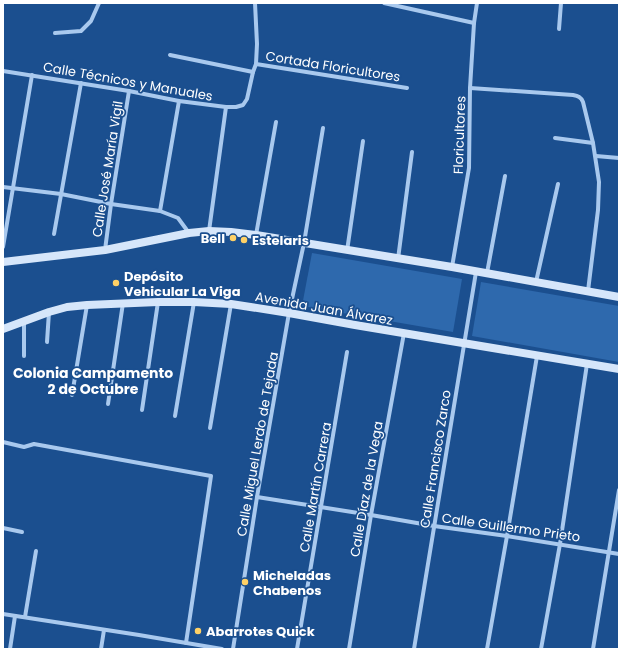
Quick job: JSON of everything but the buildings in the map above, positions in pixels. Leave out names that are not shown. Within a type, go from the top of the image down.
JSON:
[{"type":"street","points":[[55,33],[81,31],[91,21],[99,3]]},
{"type":"street","points":[[170,55],[253,72],[256,64],[257,44],[256,3]]},
{"type":"street","points":[[384,3],[474,23]]},
{"type":"street","name":"Floricultores","points":[[452,267],[469,168],[470,88],[474,23],[477,3]]},
{"type":"street","points":[[559,29],[561,3]]},
{"type":"street","name":"Cortada Floricultores","points":[[256,64],[407,88]]},
{"type":"street","name":"Calle Técnicos y Manuales","points":[[3,71],[80,83],[179,102],[226,107],[243,105],[247,99],[253,72]]},
{"type":"street","points":[[3,247],[32,75]]},
{"type":"street","points":[[54,234],[80,83]]},
{"type":"street","points":[[470,88],[573,95],[581,98],[596,156],[599,182],[598,210],[588,291]]},
{"type":"street","name":"Calle José María Vigil","points":[[105,250],[129,92]]},
{"type":"street","points":[[160,211],[179,102]]},
{"type":"street","points":[[209,231],[226,107]]},
{"type":"street","points":[[256,235],[276,122]]},
{"type":"street","name":"Calle Miguel Lerdo de Tejada","points":[[233,649],[257,497],[289,313],[304,243],[323,128]]},
{"type":"street","points":[[555,138],[593,143]]},
{"type":"street","points":[[347,251],[363,141]]},
{"type":"street","points":[[398,259],[412,152]]},
{"type":"street","points":[[596,156],[619,158]]},
{"type":"street","points":[[487,273],[505,176]]},
{"type":"street","points":[[536,282],[558,184]]},
{"type":"street","points":[[3,186],[61,194],[111,204],[160,211],[178,218],[189,233]]},
{"type":"street","points":[[3,262],[105,250],[189,233],[209,231],[231,232],[452,267],[619,297]]},
{"type":"street","name":"Calle Francisco Zarco","points":[[414,649],[476,272]]},
{"type":"street","points":[[142,410],[158,302]]},
{"type":"street","name":"Avenida Juan Álvarez","points":[[3,329],[67,307],[158,302],[231,304],[619,369]]},
{"type":"street","points":[[175,416],[194,302]]},
{"type":"street","points":[[108,404],[123,303]]},
{"type":"street","points":[[210,428],[231,304]]},
{"type":"street","points":[[72,395],[87,305]]},
{"type":"street","points":[[47,342],[49,312]]},
{"type":"street","points":[[24,322],[24,356]]},
{"type":"street","name":"Calle Díaz de la Vega","points":[[349,649],[370,514],[404,333]]},
{"type":"street","name":"Calle Martín Carrera","points":[[297,649],[347,352]]},
{"type":"street","points":[[486,649],[507,536],[537,355]]},
{"type":"street","points":[[541,649],[560,544],[587,364]]},
{"type":"street","points":[[3,442],[24,447],[34,444],[211,476],[186,643]]},
{"type":"street","points":[[593,649],[619,490]]},
{"type":"street","name":"Calle Guillermo Prieto","points":[[257,497],[619,554]]},
{"type":"street","points":[[3,528],[22,532]]},
{"type":"street","points":[[25,617],[36,551]]},
{"type":"street","points":[[3,614],[222,649]]},
{"type":"street","points":[[10,649],[14,616]]},
{"type":"street","points":[[101,649],[104,630]]},
{"type":"shaded area","points":[[312,253],[462,279],[453,332],[302,306]]},
{"type":"shaded area","points":[[481,282],[619,306],[619,362],[472,336]]},
{"type":"place","name":"Bell","points":[[233,238]]},
{"type":"place","name":"Estelaris","points":[[244,240]]},
{"type":"place","name":"Depósito Vehicular La Viga","points":[[116,283]]},
{"type":"place","name":"Micheladas Chabenos","points":[[245,582]]},
{"type":"place","name":"Abarrotes Quick","points":[[198,631]]},
{"type":"district","name":"Colonia Campamento 2 de Octubre","points":[[93,382]]}]
